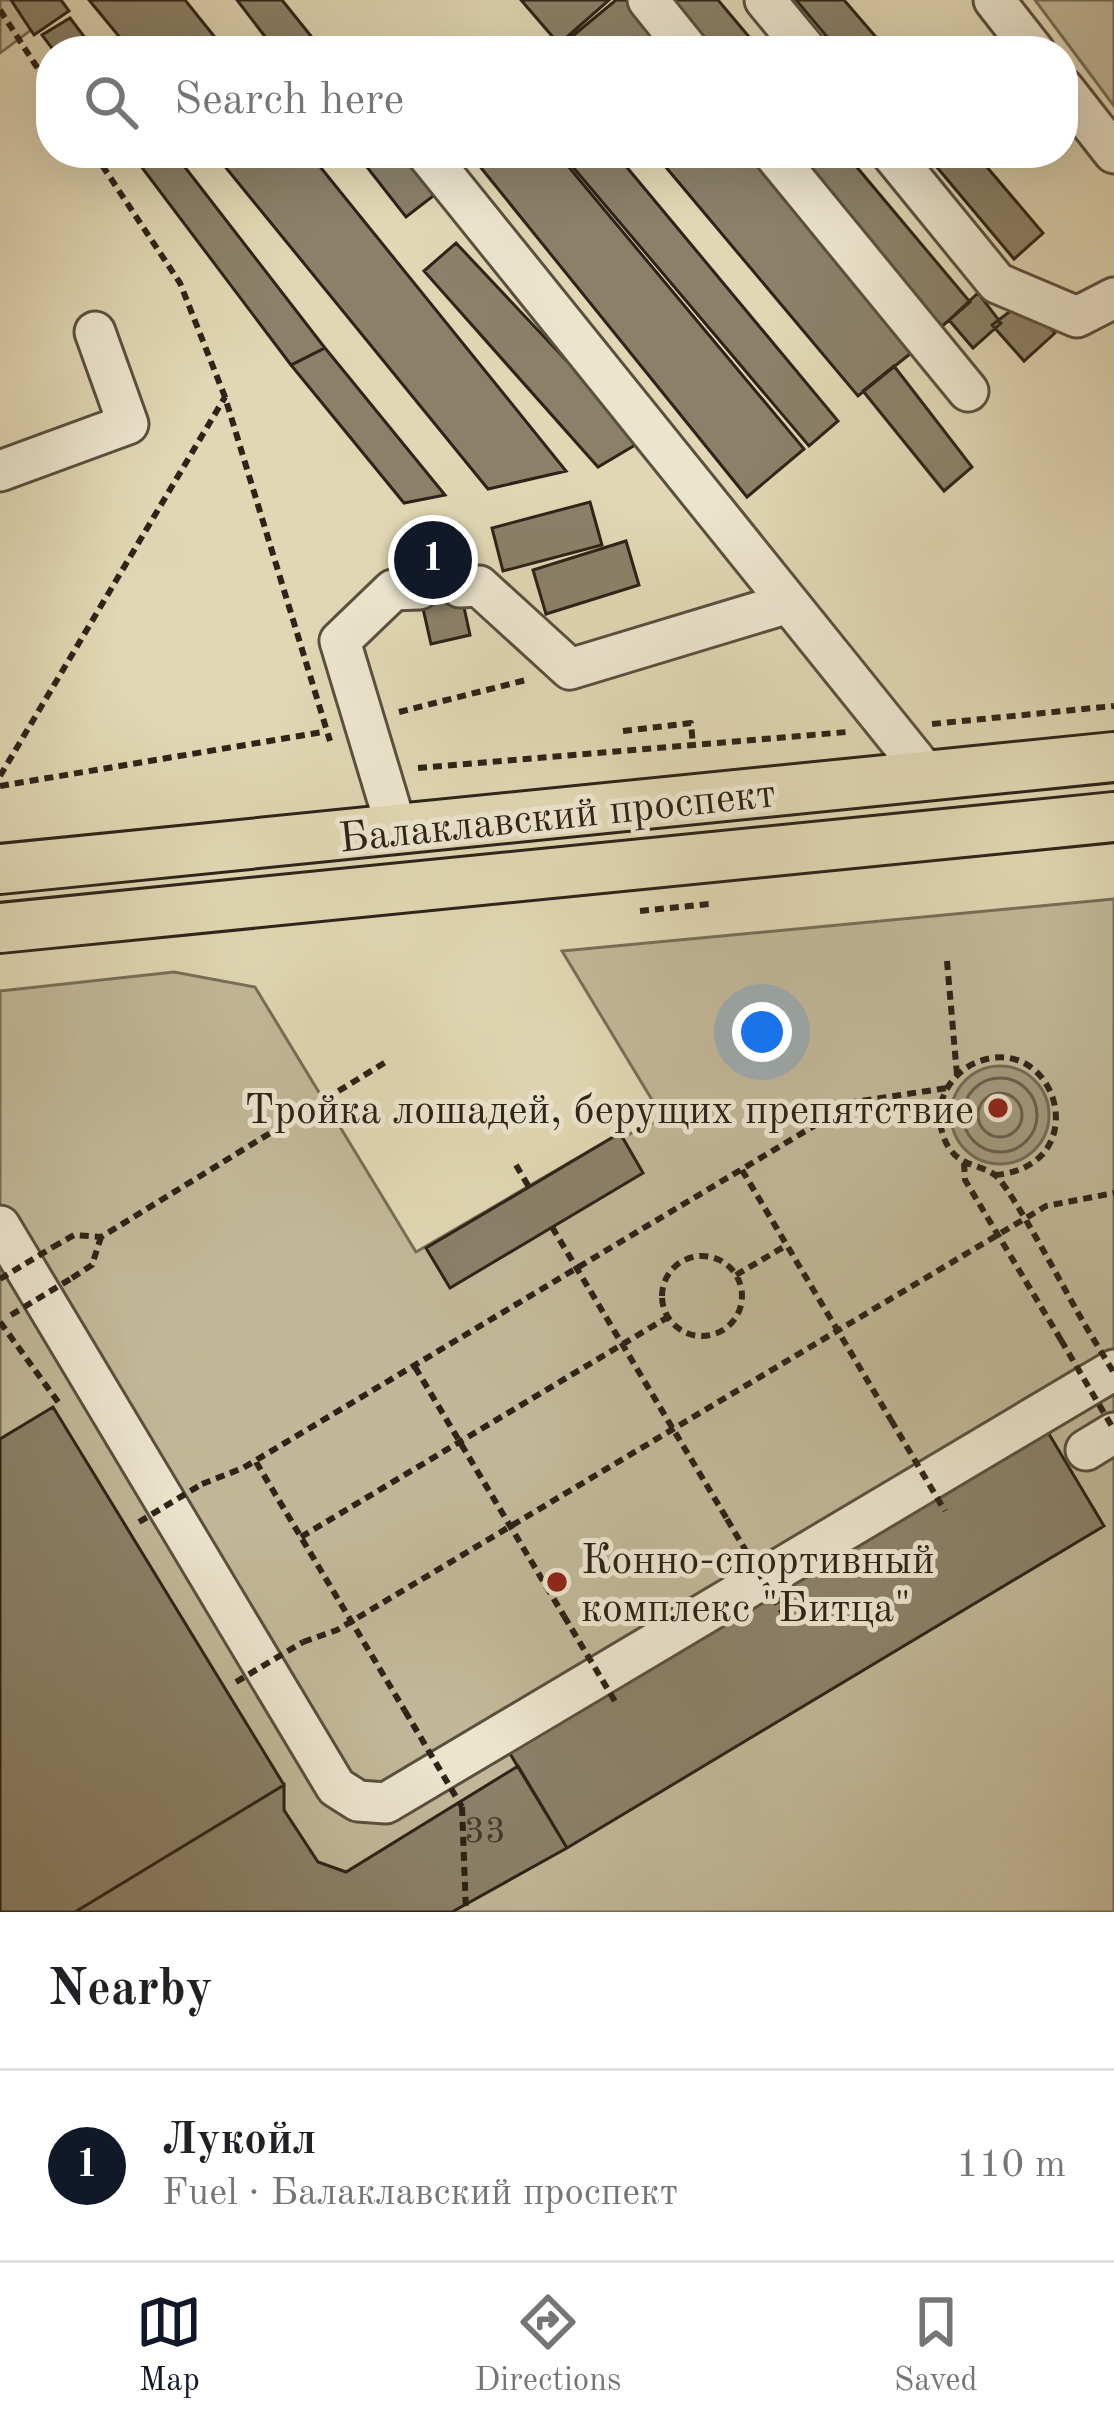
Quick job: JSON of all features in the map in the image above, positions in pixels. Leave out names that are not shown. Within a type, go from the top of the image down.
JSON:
[{"type":"main road","name":"Балаклавский проспект","points":[[0,869],[1114,757]]},
{"type":"main road","name":"Балаклавский проспект","points":[[0,928],[1114,817]]},
{"type":"street","points":[[647,0],[677,36]]},
{"type":"street","points":[[766,0],[795,36]]},
{"type":"street","points":[[994,0],[1022,36]]},
{"type":"street","points":[[1078,107],[1114,153]]},
{"type":"street","points":[[438,168],[929,777]]},
{"type":"street","points":[[785,168],[968,391]]},
{"type":"street","points":[[903,168],[997,283],[1077,316],[1114,298]]},
{"type":"street","points":[[0,471],[128,424],[95,332]]},
{"type":"street","points":[[460,587],[479,586],[571,670],[785,604]]},
{"type":"street","points":[[397,830],[340,640],[393,590],[419,589]]},
{"type":"street","points":[[0,1226],[336,1786],[358,1801],[386,1803],[1114,1371]]},
{"type":"path","points":[[0,10],[36,65]]},
{"type":"path","points":[[104,168],[180,283],[225,397],[324,732],[337,752]]},
{"type":"path","points":[[0,776],[225,397]]},
{"type":"path","points":[[0,786],[324,732],[571,670]]},
{"type":"path","points":[[324,732],[379,770],[1114,706]]},
{"type":"path","points":[[623,731],[691,723],[693,746]]},
{"type":"path","points":[[640,910],[709,904]]},
{"type":"path","points":[[947,961],[957,1075]]},
{"type":"path","points":[[986,1059],[1018,1061],[1034,1069],[1053,1095],[1056,1128],[1040,1157],[1027,1167],[994,1174],[964,1163],[943,1137],[941,1104],[957,1075],[986,1059]]},
{"type":"path","points":[[0,1279],[74,1235],[101,1238],[389,1060]]},
{"type":"path","points":[[139,1522],[202,1484],[255,1461],[854,1102],[947,1088]]},
{"type":"path","points":[[964,1163],[965,1180],[1060,1340],[1105,1438]]},
{"type":"path","points":[[515,1166],[529,1187]]},
{"type":"path","points":[[742,1170],[945,1511]]},
{"type":"path","points":[[994,1174],[1114,1371]]},
{"type":"path","points":[[236,1682],[303,1642],[351,1622],[1046,1206],[1114,1193]]},
{"type":"path","points":[[552,1227],[782,1612]]},
{"type":"path","points":[[72,1424],[0,1321],[92,1264],[101,1238]]},
{"type":"path","points":[[736,1275],[787,1245]]},
{"type":"path","points":[[709,1256],[736,1275],[740,1310],[723,1331],[695,1336],[668,1317],[664,1283],[682,1262],[709,1256]]},
{"type":"path","points":[[301,1537],[668,1317]]},
{"type":"path","points":[[414,1366],[616,1703]]},
{"type":"path","points":[[255,1461],[462,1807],[466,1912]]},
{"type":"shaded area","points":[[0,0],[15,0],[34,28],[0,53]]},
{"type":"shaded area","points":[[1035,0],[1114,0],[1114,106],[1078,58],[1078,36],[1062,36]]},
{"type":"shaded area","name":"Конно-спортивный комплекс \"Битца\"","points":[[1114,899],[1114,1912],[0,1912],[0,991],[174,972],[255,987],[416,1252],[620,1133],[623,1137],[663,1118],[562,951]]},
{"type":"water","points":[[1000,1066],[1035,1080],[1049,1115],[1035,1150],[1000,1164],[965,1150],[951,1115],[965,1080]]},
{"type":"building","points":[[11,0],[61,0],[69,11],[34,35]]},
{"type":"building","points":[[89,0],[185,0],[214,36],[119,36]]},
{"type":"building","points":[[237,0],[282,0],[311,36],[265,36]]},
{"type":"building","points":[[521,0],[609,0],[568,36],[552,36]]},
{"type":"building","points":[[616,0],[626,0],[656,36],[573,36]]},
{"type":"building","points":[[667,0],[718,0],[748,36],[697,36]]},
{"type":"building","points":[[796,0],[844,0],[875,36],[826,36]]},
{"type":"building","points":[[70,18],[84,36],[43,36]]},
{"type":"building","points":[[142,168],[186,168],[325,348],[291,365]]},
{"type":"building","points":[[226,168],[321,168],[566,471],[488,489]]},
{"type":"building","points":[[368,168],[417,168],[437,193],[406,217]]},
{"type":"building","points":[[481,168],[570,168],[804,449],[747,497]]},
{"type":"building","points":[[574,168],[627,168],[838,421],[809,446]]},
{"type":"building","points":[[667,168],[765,168],[916,349],[858,396]]},
{"type":"building","points":[[807,168],[858,168],[970,302],[940,328]]},
{"type":"building","points":[[938,168],[988,168],[1043,233],[1014,259]]},
{"type":"building","points":[[456,243],[642,441],[598,467],[424,271]]},
{"type":"building","points":[[978,293],[1001,323],[973,348],[949,320]]},
{"type":"building","points":[[1025,300],[1055,333],[1024,361],[992,325]]},
{"type":"building","points":[[325,348],[445,495],[404,503],[291,365]]},
{"type":"building","points":[[894,366],[972,467],[944,491],[863,391]]},
{"type":"building","points":[[590,502],[602,545],[503,571],[492,528]]},
{"type":"building","points":[[446,524],[470,635],[431,644],[406,533]]},
{"type":"building","points":[[626,541],[639,585],[546,614],[533,570]]},
{"type":"building","points":[[620,1133],[643,1173],[450,1288],[426,1248]]},
{"type":"building","points":[[53,1407],[284,1785],[75,1912],[0,1912],[0,1439]]},
{"type":"building","points":[[1046,1429],[1104,1526],[567,1848],[509,1752]]},
{"type":"building","points":[[518,1766],[567,1848],[452,1912],[75,1912],[284,1785],[284,1810],[318,1862],[346,1872]]},
{"type":"place","name":"Лукойл","points":[[433,560]]},
{"type":"place","name":"Тройка лошадей, берущих препятствие","points":[[998,1108]]},
{"type":"place","name":"Конно-спортивный комплекс \"Битца\"","points":[[557,1582]]}]
